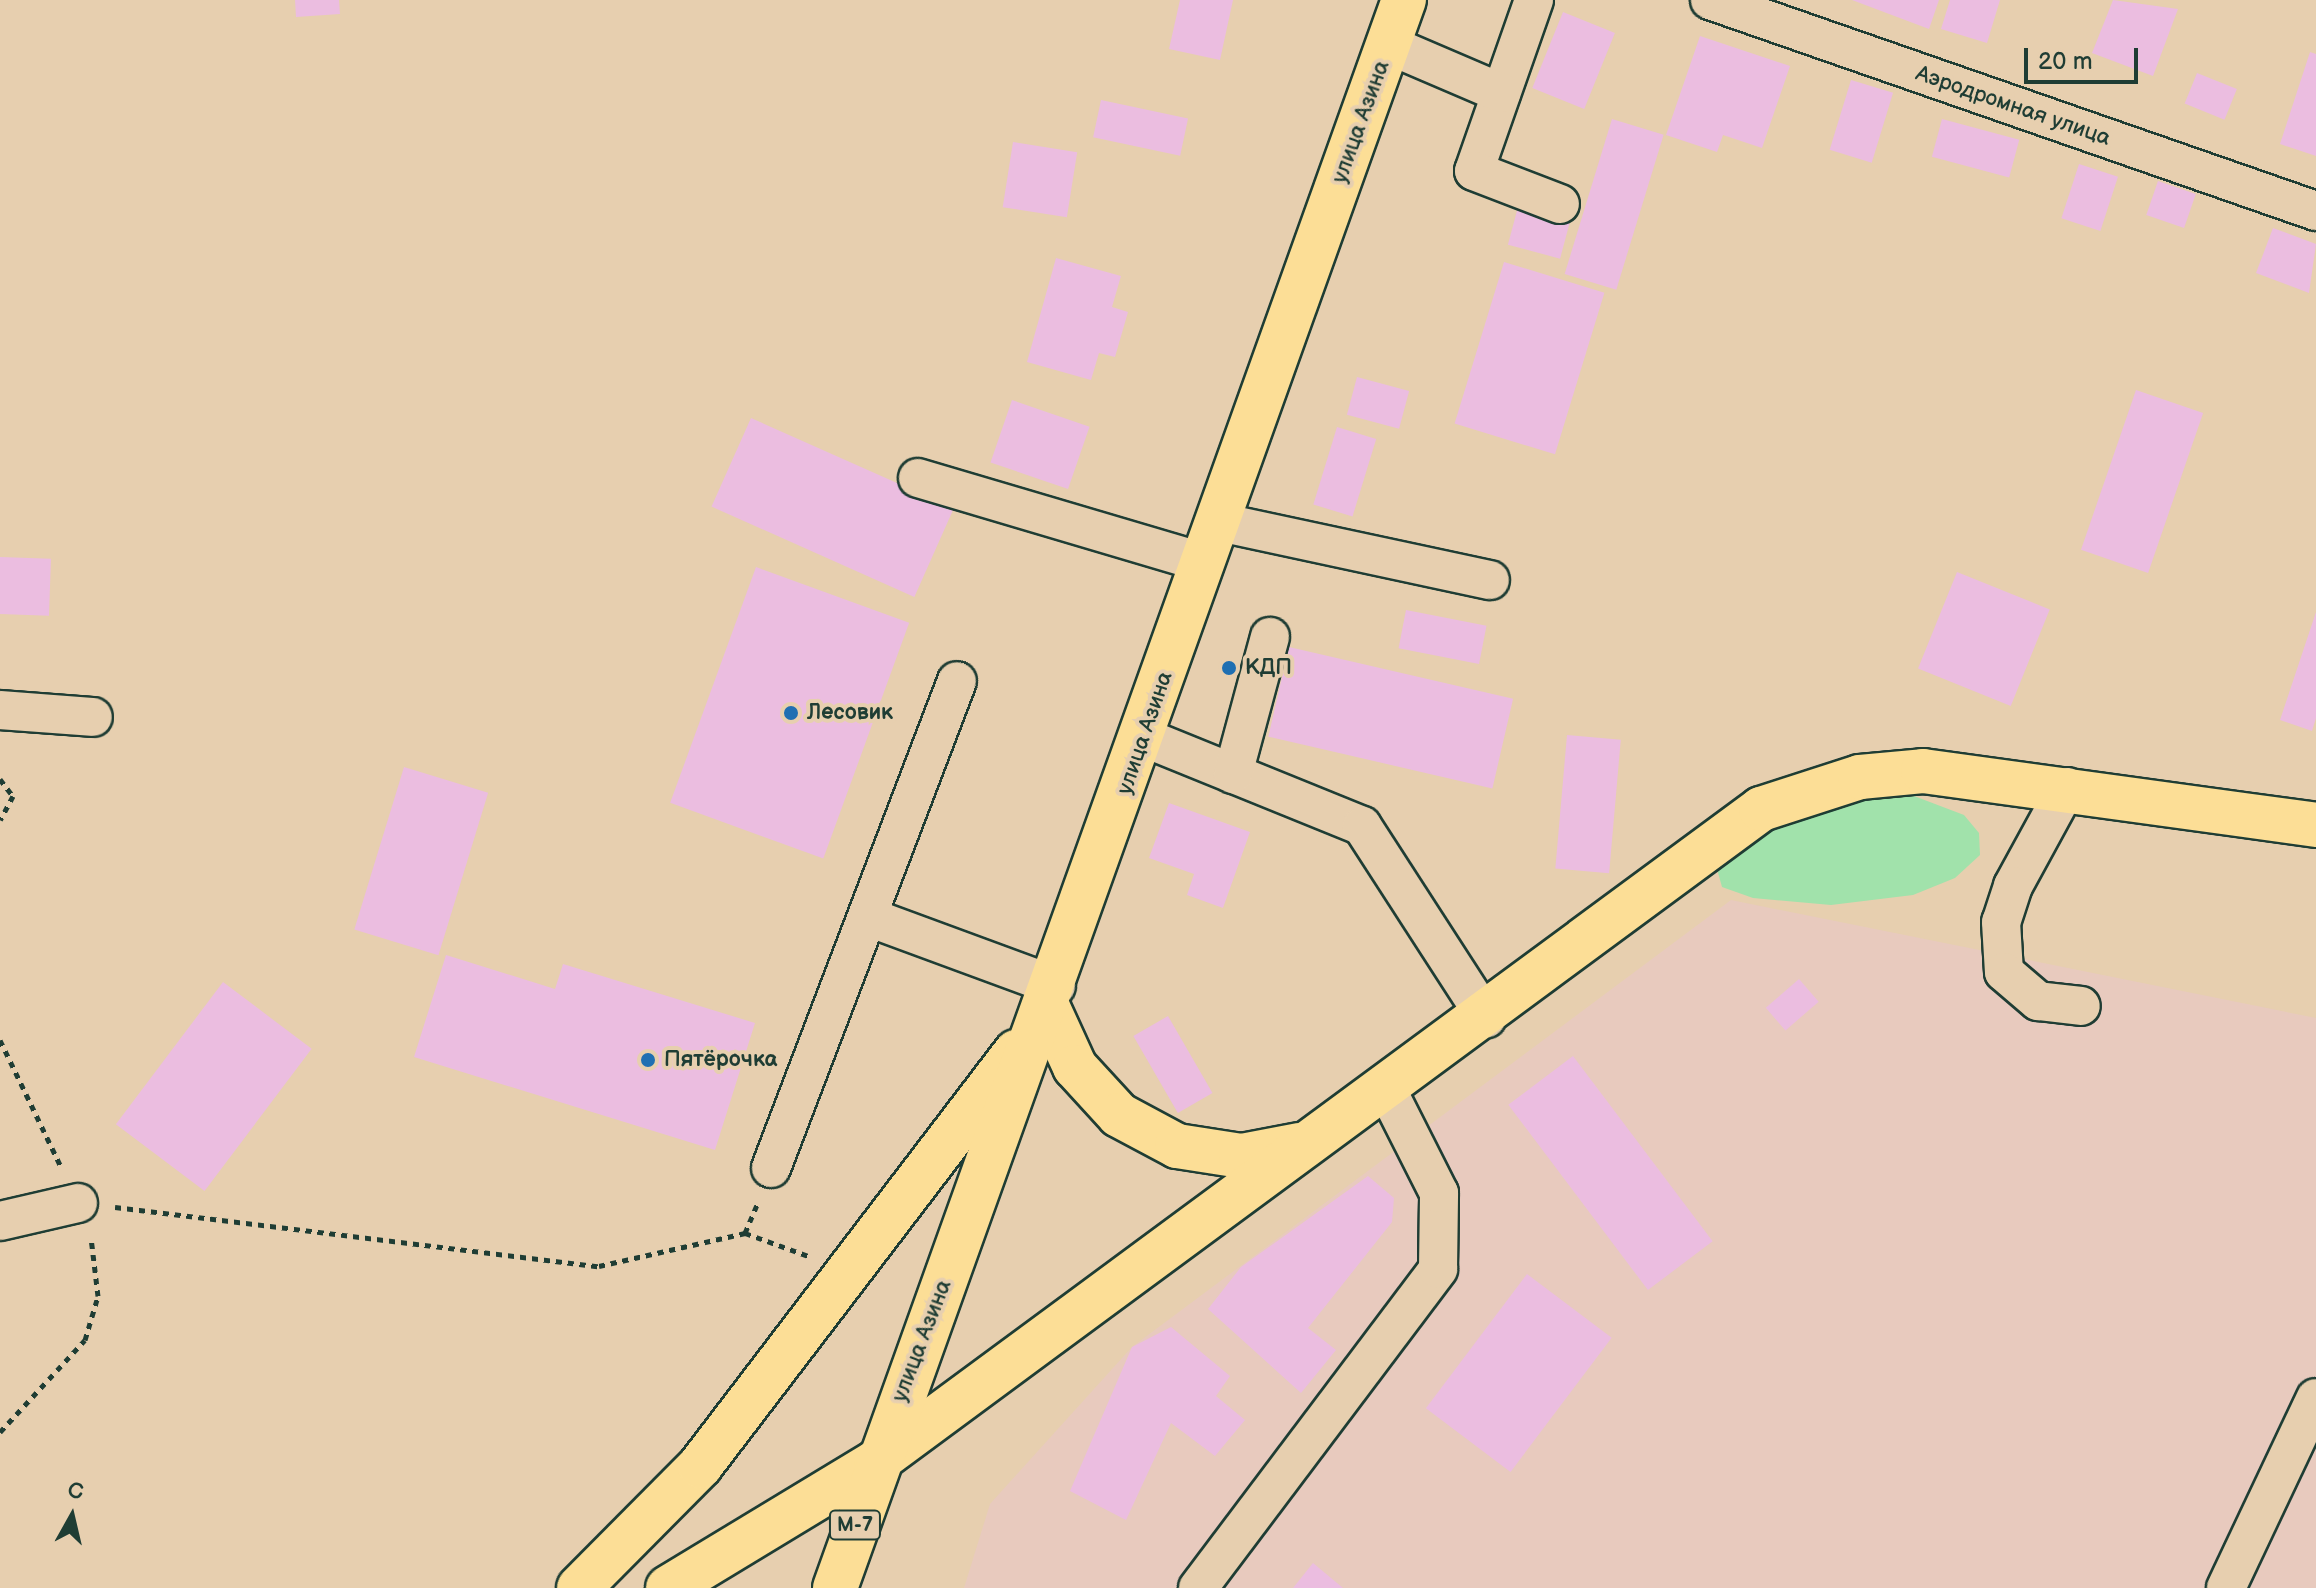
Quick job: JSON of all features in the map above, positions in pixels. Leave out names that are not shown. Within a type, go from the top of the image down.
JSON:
[{"type":"main road","name":"улица Азина","points":[[876,1462],[1052,997],[1404,0]]},
{"type":"main road","points":[[668,1588],[876,1462],[1306,1144],[1486,1018],[1719,833],[1806,791],[1923,771],[2067,787],[2316,825]]},
{"type":"main road","points":[[1052,997],[1075,1067],[1119,1115],[1177,1146],[1241,1156],[1306,1144]]},
{"type":"main road","points":[[579,1588],[700,1466],[854,1272],[1052,997]]},
{"type":"main road","name":"М-7","points":[[835,1588],[876,1462]]},
{"type":"street","points":[[1534,0],[1474,171],[1560,204]]},
{"type":"street","name":"Аэродромная улица","points":[[1710,0],[2316,211]]},
{"type":"street","points":[[1389,45],[1501,93]]},
{"type":"street","points":[[918,478],[1205,563]]},
{"type":"street","points":[[1219,522],[1490,580]]},
{"type":"street","points":[[1233,774],[1270,637]]},
{"type":"street","points":[[771,1168],[871,918],[957,681]]},
{"type":"street","points":[[0,710],[93,717]]},
{"type":"street","points":[[1143,737],[1362,826],[1486,1018]]},
{"type":"street","points":[[2067,787],[2013,886],[2001,922],[2004,972],[2038,1001],[2081,1006]]},
{"type":"street","points":[[871,918],[1052,997]]},
{"type":"street","points":[[1198,1588],[1438,1269],[1439,1193],[1386,1088]]},
{"type":"street","points":[[0,1221],[78,1203]]},
{"type":"street","points":[[2226,1588],[2316,1398]]},
{"type":"path","points":[[0,779],[13,796],[0,820]]},
{"type":"path","points":[[0,1040],[78,1203],[96,1251],[98,1296],[85,1340],[0,1432]]},
{"type":"path","points":[[745,1233],[771,1168]]},
{"type":"path","points":[[78,1203],[599,1266],[745,1233],[854,1272]]},
{"type":"shaded area","points":[[1731,900],[2316,1018],[2316,1588],[964,1588],[990,1504],[1132,1347]]},
{"type":"green space","points":[[1914,796],[1964,815],[1979,833],[1980,855],[1955,878],[1913,895],[1831,905],[1753,898],[1722,887],[1717,869],[1729,852],[1830,803]]},
{"type":"building","points":[[295,0],[339,0],[340,14],[296,17]]},
{"type":"building","points":[[1180,0],[1233,0],[1220,60],[1169,49]]},
{"type":"building","points":[[1852,0],[1939,0],[1929,29]]},
{"type":"building","points":[[1950,0],[2000,0],[1987,43],[1941,29]]},
{"type":"building","points":[[2113,0],[2178,9],[2153,76],[2092,53]]},
{"type":"building","points":[[1563,12],[1615,33],[1584,109],[1532,88]]},
{"type":"building","points":[[1700,36],[1790,66],[1762,148],[1723,135],[1717,152],[1666,135]]},
{"type":"building","points":[[2310,52],[2316,54],[2316,156],[2280,144]]},
{"type":"building","points":[[2197,73],[2237,89],[2225,120],[2185,104]]},
{"type":"building","points":[[1851,80],[1893,93],[1872,163],[1830,150]]},
{"type":"building","points":[[1101,100],[1188,119],[1180,156],[1093,137]]},
{"type":"building","points":[[1612,119],[1664,135],[1616,290],[1565,274]]},
{"type":"building","points":[[1942,119],[2019,140],[2009,177],[1932,157]]},
{"type":"building","points":[[1013,142],[1077,152],[1067,217],[1003,207]]},
{"type":"building","points":[[2079,164],[2118,177],[2100,231],[2061,218]]},
{"type":"building","points":[[2158,181],[2196,194],[2184,228],[2146,215]]},
{"type":"building","points":[[1518,207],[1570,221],[1560,259],[1508,245]]},
{"type":"building","points":[[2273,228],[2316,244],[2309,293],[2256,273]]},
{"type":"building","points":[[1056,258],[1121,276],[1112,307],[1128,312],[1115,357],[1099,353],[1091,380],[1027,362]]},
{"type":"building","points":[[1504,262],[1604,293],[1555,454],[1455,424]]},
{"type":"building","points":[[1357,377],[1409,391],[1399,429],[1347,415]]},
{"type":"building","points":[[2136,390],[2203,413],[2148,573],[2081,550]]},
{"type":"building","points":[[1012,400],[1090,427],[1068,489],[991,462]]},
{"type":"building","points":[[751,418],[954,508],[914,597],[712,507]]},
{"type":"building","points":[[1337,427],[1376,439],[1353,516],[1313,504]]},
{"type":"building","points":[[0,557],[51,559],[49,616],[0,614]]},
{"type":"building","points":[[756,567],[909,623],[823,859],[670,803]]},
{"type":"building","points":[[1957,572],[2050,609],[2011,706],[1918,668]]},
{"type":"building","points":[[1406,610],[1486,626],[1479,664],[1399,648]]},
{"type":"building","points":[[2316,612],[2316,718],[2312,731],[2280,720]]},
{"type":"building","points":[[1289,647],[1513,699],[1492,788],[1268,737]]},
{"type":"building","points":[[1567,735],[1621,740],[1609,873],[1555,868]]},
{"type":"building","points":[[404,767],[488,793],[438,955],[354,930]]},
{"type":"building","points":[[1169,803],[1250,832],[1223,908],[1187,895],[1194,874],[1149,858]]},
{"type":"building","points":[[446,955],[555,989],[563,964],[755,1023],[715,1150],[414,1057]]},
{"type":"building","points":[[1799,979],[1819,1002],[1785,1031],[1766,1008]]},
{"type":"building","points":[[223,982],[312,1049],[205,1191],[116,1124]]},
{"type":"building","points":[[1168,1016],[1212,1093],[1178,1113],[1133,1036]]},
{"type":"building","points":[[1573,1056],[1713,1241],[1648,1290],[1508,1105]]},
{"type":"building","points":[[1368,1176],[1394,1198],[1392,1222],[1308,1328],[1336,1350],[1301,1393],[1208,1309],[1241,1267]]},
{"type":"building","points":[[1527,1274],[1612,1338],[1511,1472],[1426,1408]]},
{"type":"building","points":[[1171,1327],[1230,1376],[1216,1396],[1245,1420],[1215,1456],[1171,1423],[1126,1520],[1070,1491],[1132,1347]]},
{"type":"building","points":[[1313,1563],[1343,1588],[1293,1588]]},
{"type":"place","name":"КДП","points":[[1229,668]]},
{"type":"place","name":"Лесовик","points":[[791,713]]},
{"type":"place","name":"Пятёрочка","points":[[648,1060]]}]
